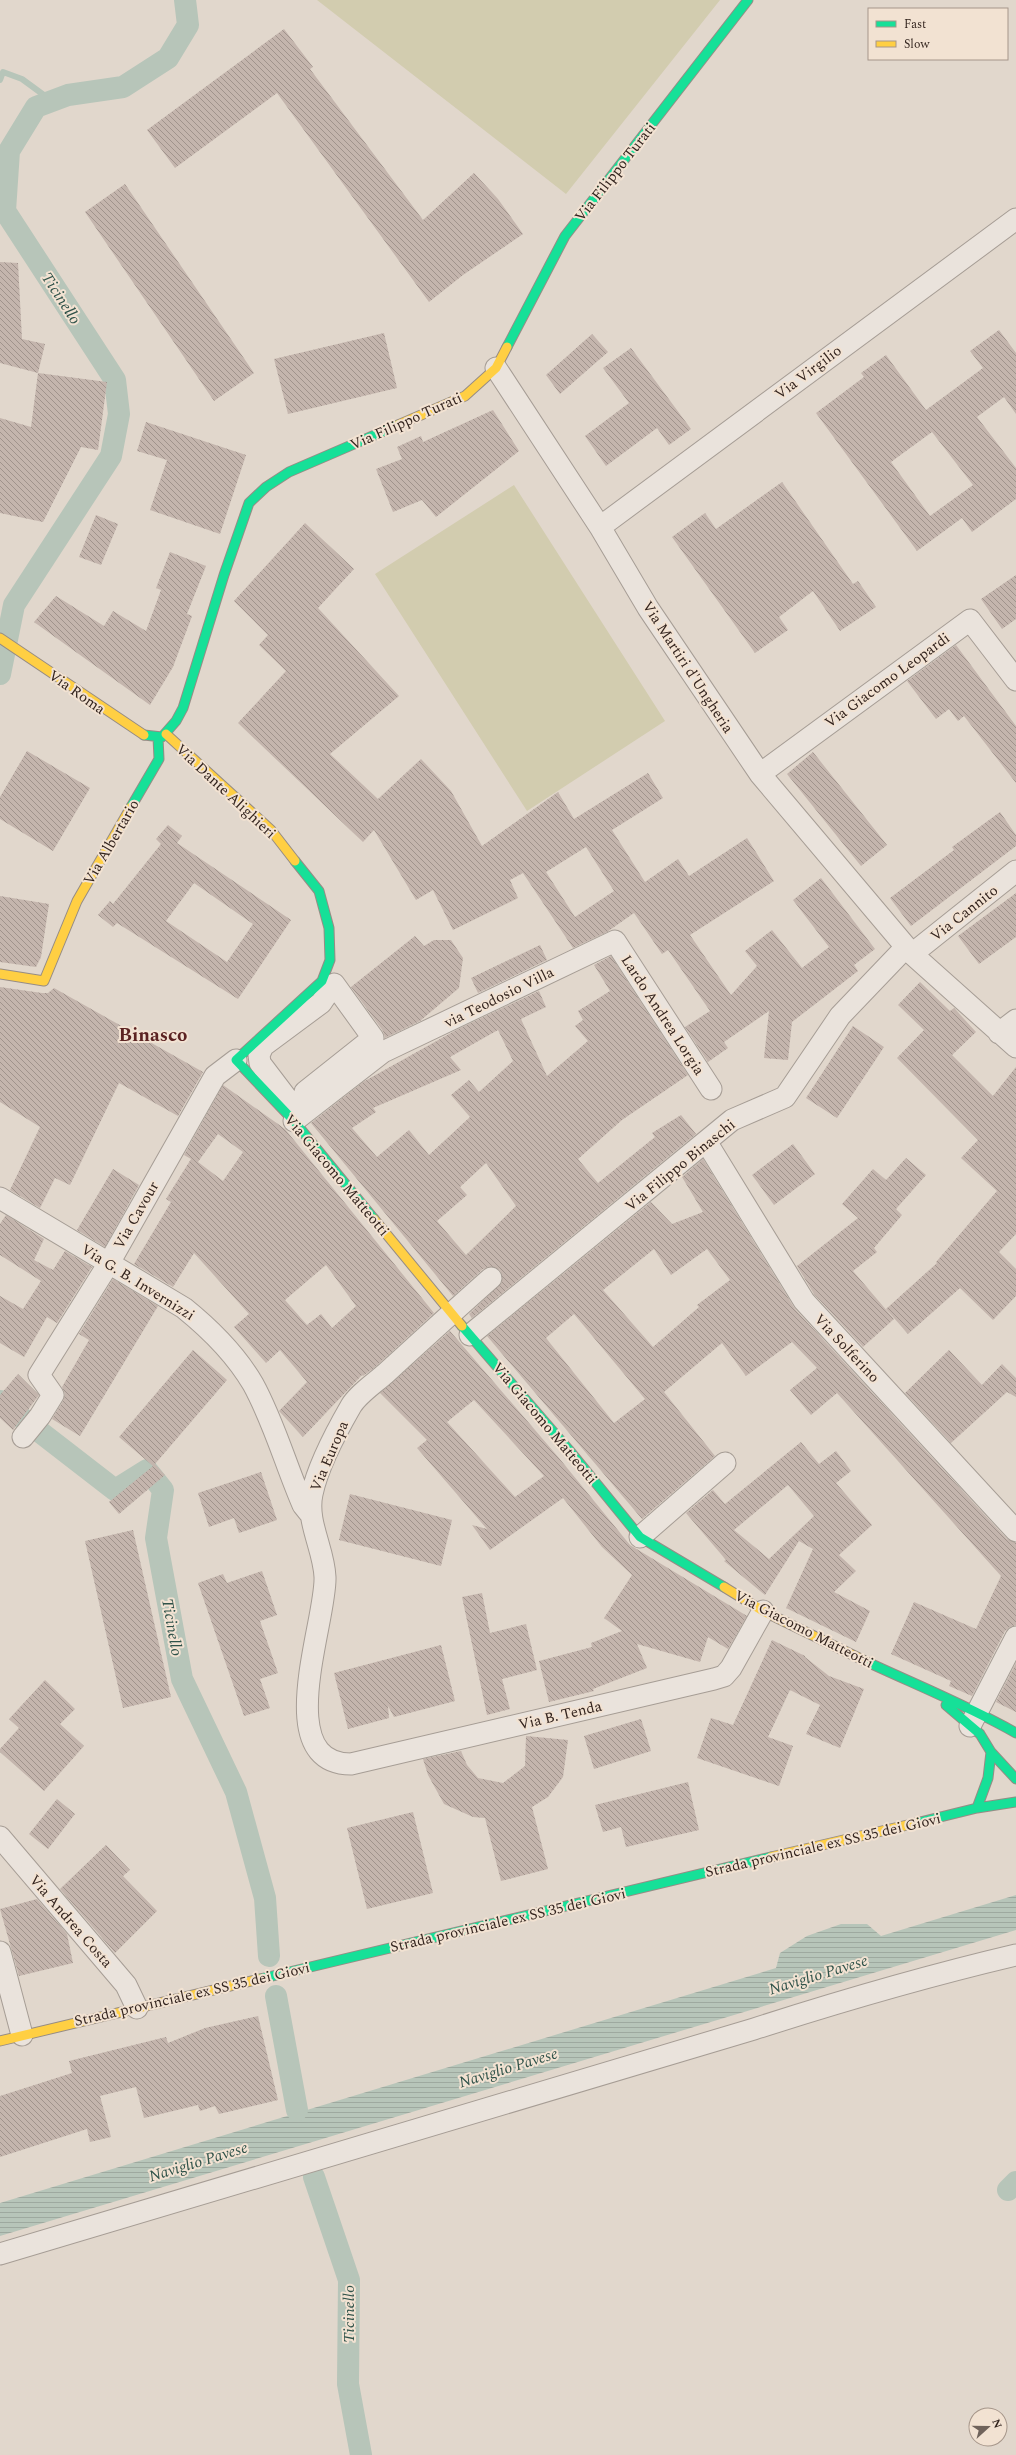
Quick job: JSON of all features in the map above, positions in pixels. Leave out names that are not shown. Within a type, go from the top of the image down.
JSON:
[{"type":"street","name":"Via Filippo Turati","points":[[162,736],[183,708],[224,575],[249,503],[266,487],[289,472],[465,396],[496,368],[566,236],[748,0]]},
{"type":"street","name":"Via Virgilio","points":[[600,527],[1016,219]]},
{"type":"street","name":"Via Martiri d'Ungheria","points":[[496,368],[600,527],[648,608],[760,774],[909,950],[1016,1047]]},
{"type":"street","name":"Via Giacomo Leopardi","points":[[760,774],[970,620],[1012,667]]},
{"type":"street","name":"Via Roma","points":[[0,638],[138,733],[149,737],[162,736]]},
{"type":"street","name":"Via Albertario","points":[[0,974],[44,980],[80,895],[112,838],[156,766],[162,736]]},
{"type":"street","name":"Via Dante Alighieri","points":[[162,736],[181,750],[271,830],[319,891],[329,928],[330,960],[322,982],[236,1060]]},
{"type":"street","name":"Via Cannito","points":[[909,950],[1016,871]]},
{"type":"street","name":"via Teodosio Villa","points":[[294,1121],[383,1052],[615,941]]},
{"type":"street","name":"Lardo Andrea Lorgia","points":[[615,941],[711,1089]]},
{"type":"street","name":"Via Filippo Binaschi","points":[[470,1335],[732,1120],[785,1097],[840,1016],[909,950]]},
{"type":"street","points":[[334,984],[373,1038],[304,1092],[310,1100],[295,1109],[260,1064],[259,1055],[263,1046],[321,1003],[334,984]]},
{"type":"street","points":[[999,1033],[1016,1020]]},
{"type":"street","name":"Via Giacomo Matteotti","points":[[236,1060],[294,1121],[451,1313],[569,1450],[640,1537],[763,1611],[930,1692],[974,1719],[1016,1733]]},
{"type":"street","name":"Via Cavour","points":[[23,1437],[40,1416],[53,1395],[40,1375],[109,1263],[215,1076],[236,1060]]},
{"type":"street","name":"Via Solferino","points":[[707,1142],[804,1301],[1016,1531]]},
{"type":"street","name":"Via G. B. Invernizzi","points":[[0,1198],[184,1308],[201,1322],[223,1345],[253,1384],[303,1505],[312,1516]]},
{"type":"street","name":"Via Europa","points":[[323,1757],[314,1744],[307,1709],[308,1688],[325,1578],[322,1554],[312,1516],[311,1496],[326,1456],[352,1405],[491,1278]]},
{"type":"street","points":[[284,1456],[298,1463],[306,1464],[315,1462],[326,1456]]},
{"type":"street","points":[[640,1537],[725,1463]]},
{"type":"street","name":"Via B. Tenda","points":[[323,1757],[342,1764],[351,1764],[719,1677],[731,1668],[763,1611]]},
{"type":"street","points":[[974,1719],[1016,1637]]},
{"type":"street","name":"Via Giacomo Matteotti","points":[[930,1692],[974,1719],[980,1734],[991,1752],[1016,1779]]},
{"type":"street","points":[[977,1808],[988,1778],[991,1752]]},
{"type":"street","name":"Strada provinciale ex SS 35 dei Giovi","points":[[0,2041],[977,1808],[1016,1802]]},
{"type":"street","name":"Via Andrea Costa","points":[[0,1837],[126,1985],[137,2008]]},
{"type":"street","points":[[0,1952],[22,2036]]},
{"type":"street","points":[[0,2254],[754,2029],[846,1999],[917,1979],[1016,1955]]},
{"type":"shaded area","points":[[317,0],[720,0],[566,194]]},
{"type":"shaded area","points":[[514,485],[665,721],[527,811],[375,574]]},
{"type":"water","name":"Naviglio Pavese","points":[[1016,1895],[1016,1930],[0,2236],[0,2203],[776,1968],[780,1953],[807,1936],[841,1924],[867,1924],[881,1936]]},
{"type":"building","points":[[284,29],[313,67],[310,69],[423,220],[474,173],[498,199],[523,234],[463,275],[429,302],[277,93],[175,168],[147,130]]},
{"type":"building","points":[[125,184],[254,373],[214,401],[85,212]]},
{"type":"building","points":[[0,262],[18,263],[22,339],[45,344],[38,373],[0,363]]},
{"type":"building","points":[[999,330],[1016,353],[1016,414],[1004,397],[977,417],[1016,468],[1016,499],[972,532],[962,518],[917,551],[816,413],[864,377],[861,373],[886,355],[926,410],[983,368],[970,351]],"holes":[[[932,432],[973,485],[930,516],[891,462]]]},
{"type":"building","points":[[384,333],[397,388],[288,414],[274,359]]},
{"type":"building","points":[[592,334],[608,352],[560,394],[546,375]]},
{"type":"building","points":[[631,348],[691,429],[669,445],[657,428],[606,466],[585,436],[629,403],[603,368]]},
{"type":"building","points":[[38,373],[107,382],[98,450],[81,447],[43,522],[0,513],[0,418],[31,427]]},
{"type":"building","points":[[493,410],[519,451],[436,517],[422,500],[393,512],[376,469],[402,459],[397,447],[421,436],[423,442]]},
{"type":"building","points":[[146,422],[246,455],[220,534],[150,510],[167,460],[137,451]]},
{"type":"building","points":[[782,482],[853,584],[858,581],[876,607],[840,631],[813,591],[779,617],[788,630],[755,653],[672,537],[705,513],[716,529]]},
{"type":"building","points":[[96,515],[118,524],[101,565],[79,557]]},
{"type":"building","points":[[305,523],[354,569],[318,608],[399,696],[330,754],[378,799],[421,759],[451,791],[482,846],[558,792],[574,819],[648,773],[663,798],[612,830],[645,882],[678,859],[689,876],[747,838],[774,881],[690,935],[731,995],[757,966],[745,951],[772,930],[802,968],[829,947],[793,900],[821,878],[875,949],[854,965],[858,971],[792,1022],[788,1060],[764,1058],[769,1011],[724,1042],[728,1048],[708,1062],[685,1027],[710,1011],[668,950],[662,954],[634,913],[607,932],[573,948],[523,873],[510,880],[518,898],[453,930],[433,890],[416,900],[374,830],[363,842],[238,723],[286,671],[259,645],[268,635],[234,601]],"holes":[[[586,847],[614,891],[575,917],[546,872]]]},
{"type":"building","points":[[170,552],[206,566],[187,614],[192,616],[173,667],[150,705],[34,622],[56,596],[104,626],[113,611],[146,631],[161,590],[156,588]]},
{"type":"building","points":[[1016,575],[1016,619],[1002,629],[981,599]]},
{"type":"building","points":[[956,645],[1016,726],[1016,783],[964,716],[958,721],[949,709],[936,719],[907,681]]},
{"type":"building","points":[[27,751],[90,788],[53,851],[0,819],[0,797]]},
{"type":"building","points":[[813,752],[887,845],[861,866],[787,774]]},
{"type":"building","points":[[1000,812],[1016,835],[1016,846],[911,926],[890,898],[954,850],[952,847]]},
{"type":"building","points":[[168,825],[182,836],[177,843],[291,920],[238,999],[117,923],[113,927],[98,915],[110,901],[113,904],[161,844],[156,839]],"holes":[[[194,883],[253,924],[227,962],[166,921]]]},
{"type":"building","points":[[1016,893],[1016,937],[979,964],[958,936]]},
{"type":"building","points":[[0,896],[49,904],[41,957],[36,967],[0,962]]},
{"type":"building","points":[[415,936],[424,946],[434,940],[451,940],[463,958],[459,988],[420,1021],[385,1038],[383,1031],[351,987]]},
{"type":"building","points":[[540,945],[547,960],[478,993],[471,978]]},
{"type":"building","points":[[611,956],[688,1075],[622,1120],[578,1159],[598,1183],[655,1137],[652,1133],[681,1115],[696,1134],[472,1318],[469,1314],[502,1282],[500,1270],[494,1267],[483,1269],[453,1296],[311,1123],[363,1082],[458,1029],[539,991],[546,1007],[521,1019],[547,1076],[588,1041],[575,1026],[583,1020],[578,1011],[610,991],[594,965]],"holes":[[[498,1030],[513,1061],[479,1092],[469,1080],[451,1095],[470,1117],[429,1155],[409,1130],[377,1157],[352,1128],[376,1112],[373,1108],[461,1070],[450,1057]],[[486,1163],[516,1206],[466,1255],[437,1221],[467,1195],[460,1187]]]},
{"type":"building","points":[[920,982],[950,1011],[954,1008],[976,1032],[952,1055],[993,1096],[1016,1067],[1016,1234],[999,1252],[1016,1269],[1016,1296],[993,1320],[960,1288],[908,1334],[886,1309],[937,1263],[936,1262],[997,1191],[961,1158],[978,1140],[897,1058],[924,1030],[898,1005]]},
{"type":"building","points":[[0,987],[42,993],[48,993],[54,988],[203,1072],[178,1116],[119,1083],[70,1185],[55,1178],[40,1208],[10,1190],[40,1127],[0,1102]]},
{"type":"building","points":[[853,1026],[884,1047],[837,1118],[806,1098]]},
{"type":"building","points":[[223,1085],[285,1129],[434,1313],[374,1368],[363,1376],[362,1375],[303,1437],[279,1411],[307,1382],[280,1350],[266,1363],[234,1327],[249,1314],[194,1253],[173,1287],[134,1264],[171,1202],[166,1199],[191,1159],[184,1155]],"holes":[[[218,1134],[243,1152],[223,1181],[198,1162]],[[326,1265],[356,1306],[332,1328],[321,1314],[307,1325],[285,1300]]]},
{"type":"building","points":[[793,1144],[815,1174],[774,1205],[752,1175]]},
{"type":"building","points":[[906,1158],[926,1175],[896,1209],[902,1215],[874,1248],[877,1252],[853,1271],[894,1319],[863,1347],[814,1294],[797,1266],[858,1218],[842,1204],[873,1169],[886,1180]]},
{"type":"building","points":[[703,1159],[795,1309],[1007,1539],[1016,1543],[1016,1625],[1005,1631],[972,1696],[949,1686],[951,1681],[891,1654],[914,1602],[976,1629],[1001,1576],[837,1393],[811,1415],[790,1390],[817,1368],[792,1342],[746,1376],[722,1343],[664,1392],[715,1456],[642,1519],[487,1336],[651,1202],[672,1224],[703,1212],[682,1177]],"holes":[[[654,1249],[671,1275],[707,1249],[730,1280],[697,1305],[699,1307],[653,1347],[603,1290]],[[574,1314],[645,1399],[614,1423],[546,1338]]]},
{"type":"building","points":[[113,1169],[139,1185],[105,1247],[77,1230]]},
{"type":"building","points":[[6,1215],[44,1239],[34,1260],[53,1270],[65,1251],[92,1267],[57,1323],[47,1317],[24,1357],[0,1343],[0,1296],[23,1309],[41,1281],[0,1255],[0,1224]]},
{"type":"building","points":[[113,1279],[158,1306],[80,1436],[52,1419],[63,1401],[65,1394],[62,1387],[89,1340],[79,1334]]},
{"type":"building","points":[[450,1331],[559,1458],[630,1545],[747,1616],[728,1649],[708,1637],[700,1662],[637,1644],[647,1668],[593,1689],[594,1691],[549,1702],[539,1661],[592,1647],[591,1643],[622,1631],[604,1618],[632,1575],[602,1547],[563,1498],[490,1550],[472,1525],[487,1529],[417,1448],[427,1440],[380,1393]],"holes":[[[474,1400],[544,1476],[515,1497],[447,1422]]]},
{"type":"building","points":[[193,1350],[227,1380],[155,1464],[165,1475],[119,1514],[109,1502],[153,1466],[119,1437]]},
{"type":"building","points":[[949,1350],[982,1385],[1002,1364],[1016,1378],[1016,1397],[1007,1392],[951,1443],[905,1393]]},
{"type":"building","points":[[18,1374],[39,1395],[13,1430],[0,1418],[0,1395]]},
{"type":"building","points":[[801,1442],[819,1464],[836,1451],[851,1471],[836,1483],[872,1525],[839,1555],[856,1571],[834,1592],[870,1611],[856,1642],[786,1608],[813,1549],[799,1541],[765,1595],[724,1561],[726,1560],[686,1513],[713,1490],[725,1504]],"holes":[[[788,1485],[814,1516],[769,1559],[734,1530]]]},
{"type":"building","points":[[261,1472],[277,1520],[239,1533],[234,1518],[209,1527],[198,1493]]},
{"type":"building","points":[[350,1494],[452,1520],[441,1566],[339,1540]]},
{"type":"building","points":[[133,1530],[171,1697],[123,1708],[85,1541]]},
{"type":"building","points":[[262,1571],[277,1615],[260,1621],[278,1673],[260,1679],[270,1708],[244,1716],[198,1583],[223,1574],[227,1583]]},
{"type":"building","points":[[482,1593],[490,1633],[526,1624],[537,1670],[502,1679],[510,1709],[487,1715],[462,1597]]},
{"type":"building","points":[[772,1640],[805,1656],[829,1676],[864,1689],[840,1748],[806,1734],[820,1705],[790,1690],[768,1737],[793,1746],[779,1786],[697,1758],[711,1718],[733,1725]]},
{"type":"building","points":[[441,1645],[455,1701],[394,1717],[388,1706],[389,1718],[348,1729],[334,1673]]},
{"type":"building","points":[[1016,1663],[1016,1712],[996,1702]]},
{"type":"building","points":[[45,1680],[75,1709],[60,1724],[84,1746],[44,1791],[0,1752],[0,1749],[19,1728],[9,1719]]},
{"type":"building","points":[[641,1719],[651,1751],[594,1769],[584,1736]]},
{"type":"building","points":[[526,1736],[568,1740],[563,1777],[548,1797],[532,1807],[548,1869],[501,1881],[485,1818],[473,1817],[444,1804],[428,1775],[423,1759],[461,1751],[467,1765],[478,1778],[503,1783],[525,1766]]},
{"type":"building","points":[[688,1782],[699,1830],[626,1847],[621,1827],[603,1832],[595,1805]]},
{"type":"building","points":[[57,1799],[75,1814],[48,1849],[29,1834]]},
{"type":"building","points":[[413,1812],[433,1893],[367,1909],[347,1828]]},
{"type":"building","points":[[106,1845],[130,1870],[123,1876],[157,1911],[115,1953],[60,1889]]},
{"type":"building","points":[[37,1899],[67,1934],[73,1963],[19,1976],[0,1909]]},
{"type":"building","points":[[258,2016],[278,2100],[219,2114],[215,2106],[200,2111],[198,2105],[144,2118],[136,2087],[100,2096],[111,2137],[90,2142],[87,2129],[0,2157],[0,2096],[72,2073],[69,2061],[166,2037],[168,2043],[205,2028]]},
{"type":"waterway","name":"Ticinello","points":[[0,674],[14,605],[111,456],[119,414],[115,380],[5,211],[9,151],[36,107],[68,95],[123,87],[168,58],[188,25],[185,0]]},
{"type":"waterway","points":[[0,80],[3,72],[22,79],[52,101]]},
{"type":"waterway","name":"Ticinello","points":[[0,1401],[115,1490],[147,1470],[163,1490],[156,1538],[182,1679],[236,1792],[265,1898],[269,1956]]},
{"type":"waterway","name":"Ticinello","points":[[276,1996],[297,2110]]},
{"type":"waterway","name":"Ticinello","points":[[314,2177],[349,2280],[348,2384],[361,2455]]},
{"type":"waterway","points":[[1008,2190],[1016,2182]]},
{"type":"traffic: fast","points":[[507,347],[565,236],[748,0]]},
{"type":"traffic: fast","points":[[144,735],[162,737],[176,721],[183,708],[224,575],[249,503],[266,487],[289,472],[398,425]]},
{"type":"traffic: fast","points":[[131,807],[159,759],[158,737]]},
{"type":"traffic: fast","points":[[295,861],[319,891],[329,928],[330,960],[322,981],[236,1060],[294,1121],[374,1219]]},
{"type":"traffic: fast","points":[[462,1326],[569,1450],[640,1537],[724,1587]]},
{"type":"traffic: fast","points":[[863,1660],[960,1704],[1016,1733]]},
{"type":"traffic: fast","points":[[946,1705],[980,1734],[991,1752],[1016,1779]]},
{"type":"traffic: fast","points":[[977,1808],[988,1778],[991,1752]]},
{"type":"traffic: fast","points":[[916,1823],[977,1808],[1016,1802]]},
{"type":"traffic: fast","points":[[260,1979],[771,1857]]},
{"type":"traffic: slow","points":[[398,425],[465,396],[496,368],[507,347]]},
{"type":"traffic: slow","points":[[0,638],[144,735]]},
{"type":"traffic: slow","points":[[166,734],[271,830],[295,861]]},
{"type":"traffic: slow","points":[[0,974],[44,981],[77,901],[131,807]]},
{"type":"traffic: slow","points":[[374,1219],[462,1326]]},
{"type":"traffic: slow","points":[[724,1587],[763,1611],[863,1660]]},
{"type":"traffic: slow","points":[[771,1857],[916,1823]]},
{"type":"traffic: slow","points":[[0,2041],[260,1979]]},
{"type":"district","name":"Binasco","points":[[153,1034]]}]
